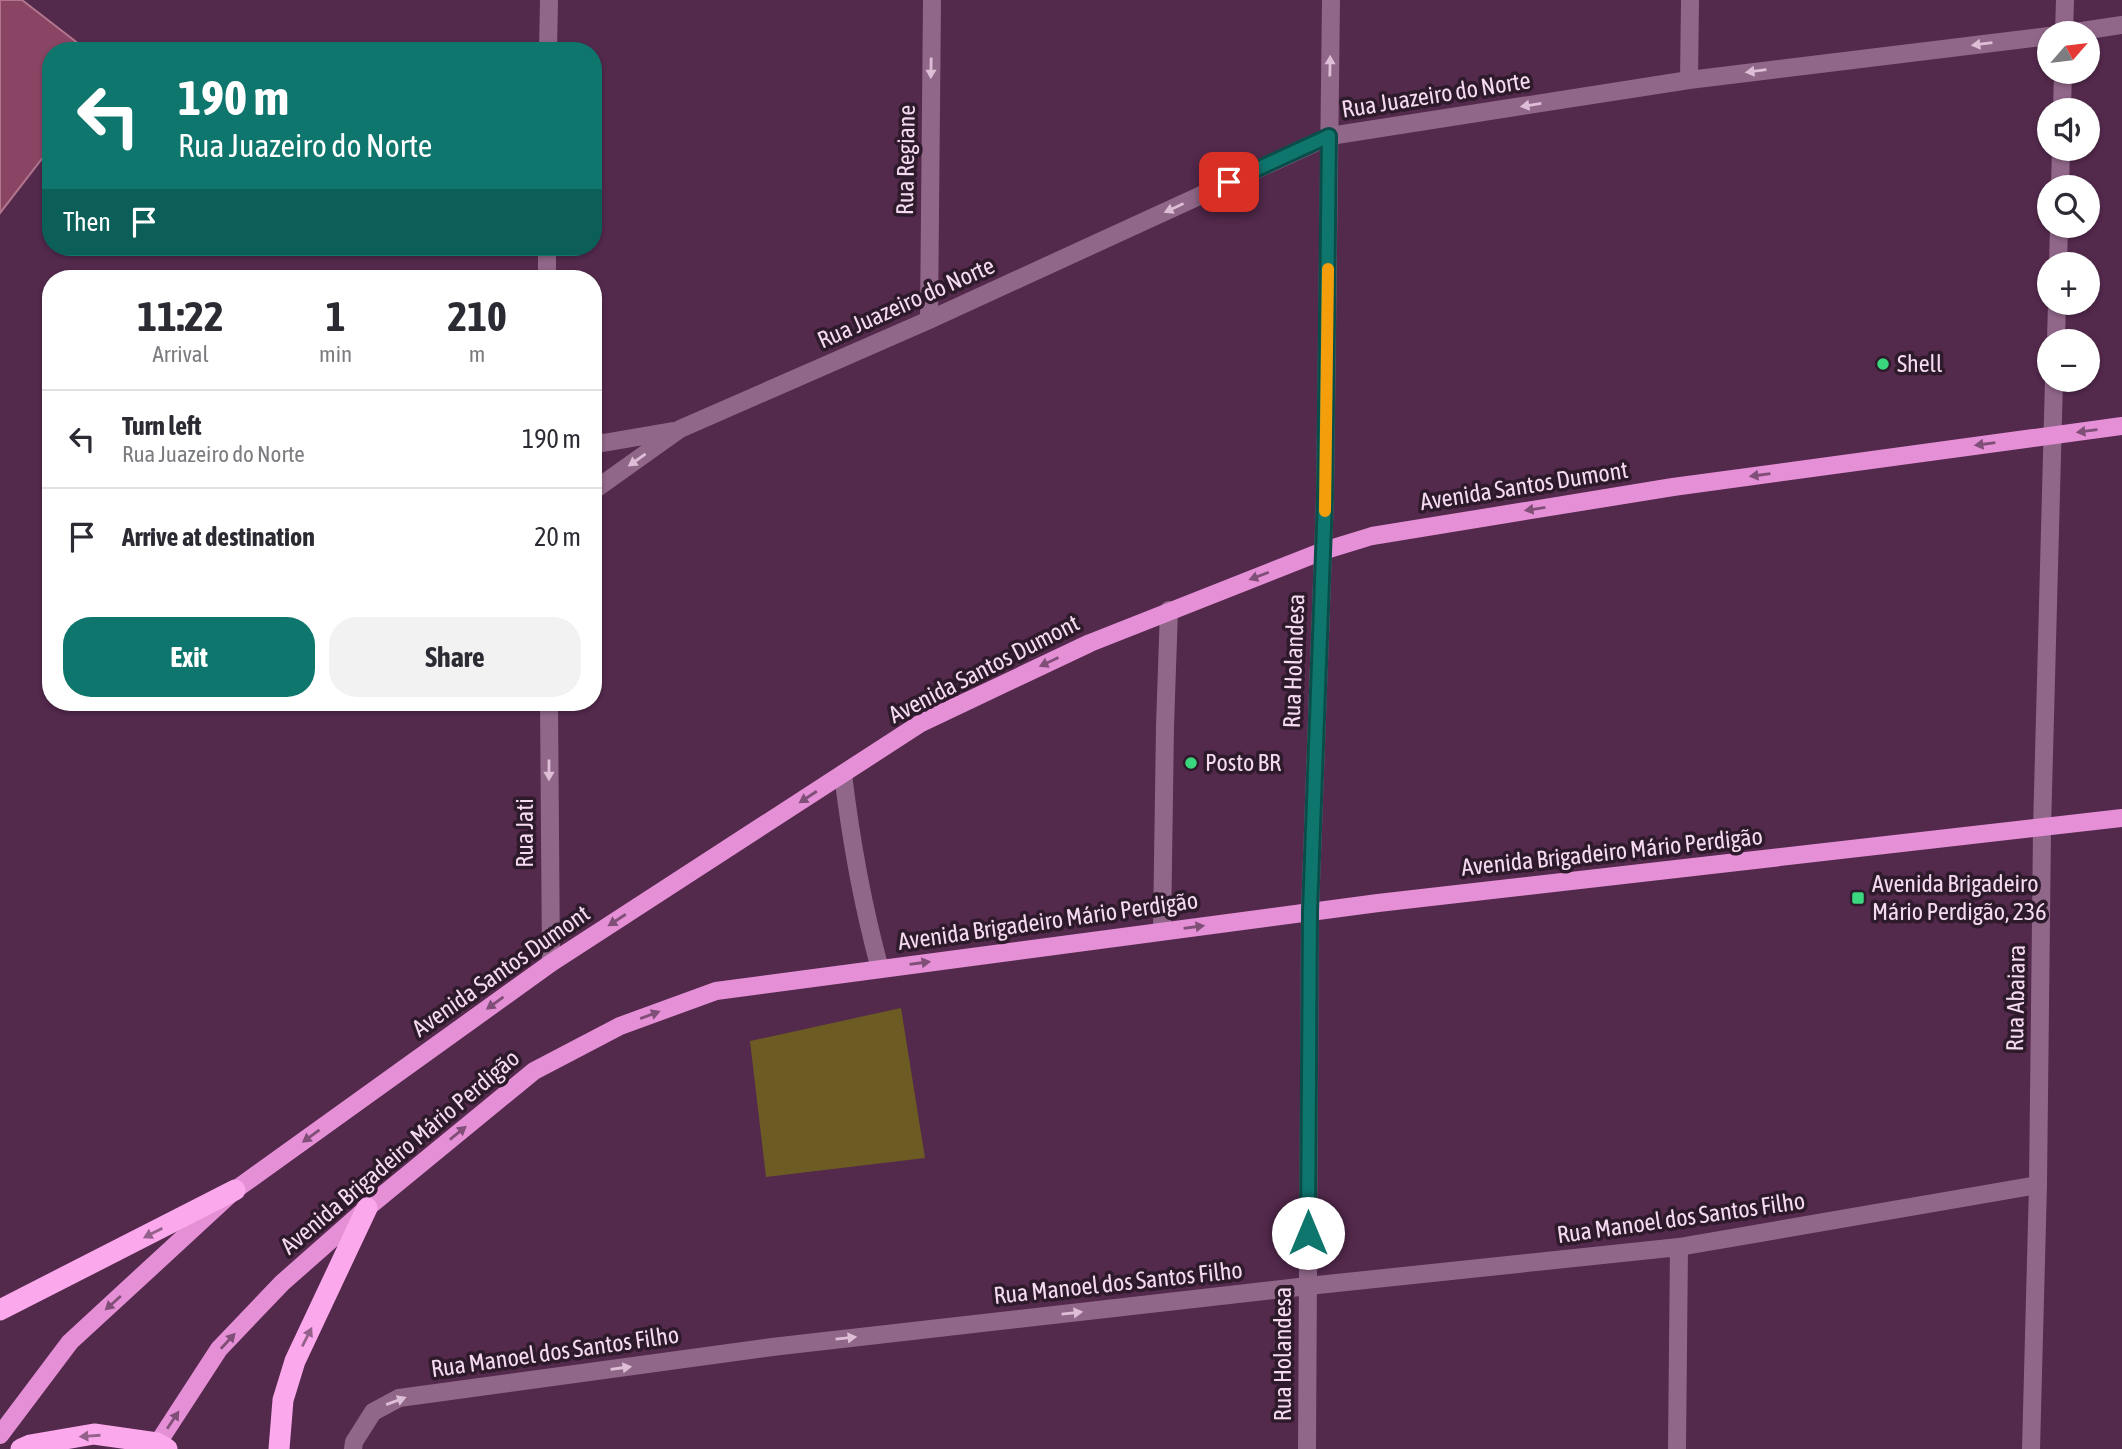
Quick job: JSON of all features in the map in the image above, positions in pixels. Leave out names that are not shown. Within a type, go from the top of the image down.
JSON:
[{"type":"highway","points":[[0,1310],[235,1191]]},
{"type":"highway","points":[[279,1449],[283,1399],[295,1361],[367,1208]]},
{"type":"highway","points":[[21,1449],[30,1445],[94,1434],[159,1447]]},
{"type":"main road","name":"Avenida Santos Dumont","points":[[0,1435],[70,1342],[235,1191],[551,963],[921,723],[1090,643],[1169,610],[1323,551],[1373,536],[1673,486],[2122,426]]},
{"type":"main road","name":"Avenida Brigadeiro Mário Perdigão","points":[[159,1447],[219,1349],[282,1283],[367,1208],[534,1071],[620,1026],[716,991],[1310,911],[2122,818]]},
{"type":"street","points":[[548,42],[549,0]]},
{"type":"street","name":"Rua Regiane","points":[[929,320],[932,0]]},
{"type":"street","name":"Rua Holandesa","points":[[1307,1449],[1310,911],[1323,551],[1331,0]]},
{"type":"street","points":[[1689,80],[1690,0]]},
{"type":"street","points":[[2065,0],[2066,21]]},
{"type":"street","points":[[2100,28],[2122,25]]},
{"type":"street","name":"Rua Juazeiro do Norte","points":[[602,485],[680,429],[929,320],[1329,136],[1689,80],[2037,37]]},
{"type":"street","name":"Rua Abaiara","points":[[2031,1449],[2038,1185],[2042,828],[2054,392]]},
{"type":"street","name":"Rua Juazeiro do Norte","points":[[602,443],[680,429]]},
{"type":"street","points":[[1162,931],[1169,610]]},
{"type":"street","name":"Rua Jati","points":[[549,711],[551,963]]},
{"type":"street","points":[[843,774],[853,855],[880,969]]},
{"type":"street","name":"Rua Manoel dos Santos Filho","points":[[353,1449],[373,1412],[399,1398],[772,1347],[1679,1247],[2038,1185]]},
{"type":"street","points":[[1677,1449],[1679,1247]]},
{"type":"shaded area","points":[[901,1008],[925,1158],[766,1177],[750,1041]]},
{"type":"building","points":[[0,0],[22,0],[76,42],[42,42],[42,159],[0,213]]},
{"type":"slow traffic","points":[[1325,511],[1328,269]]},
{"type":"place","name":"Shell","points":[[1883,364]]},
{"type":"place","name":"Posto BR","points":[[1191,763]]},
{"type":"place","name":"Avenida Brigadeiro Mário Perdigão, 236","points":[[1858,898]]},
{"type":"route","points":[[1229,182],[1329,136],[1325,498],[1310,911],[1308,1233]]}]
